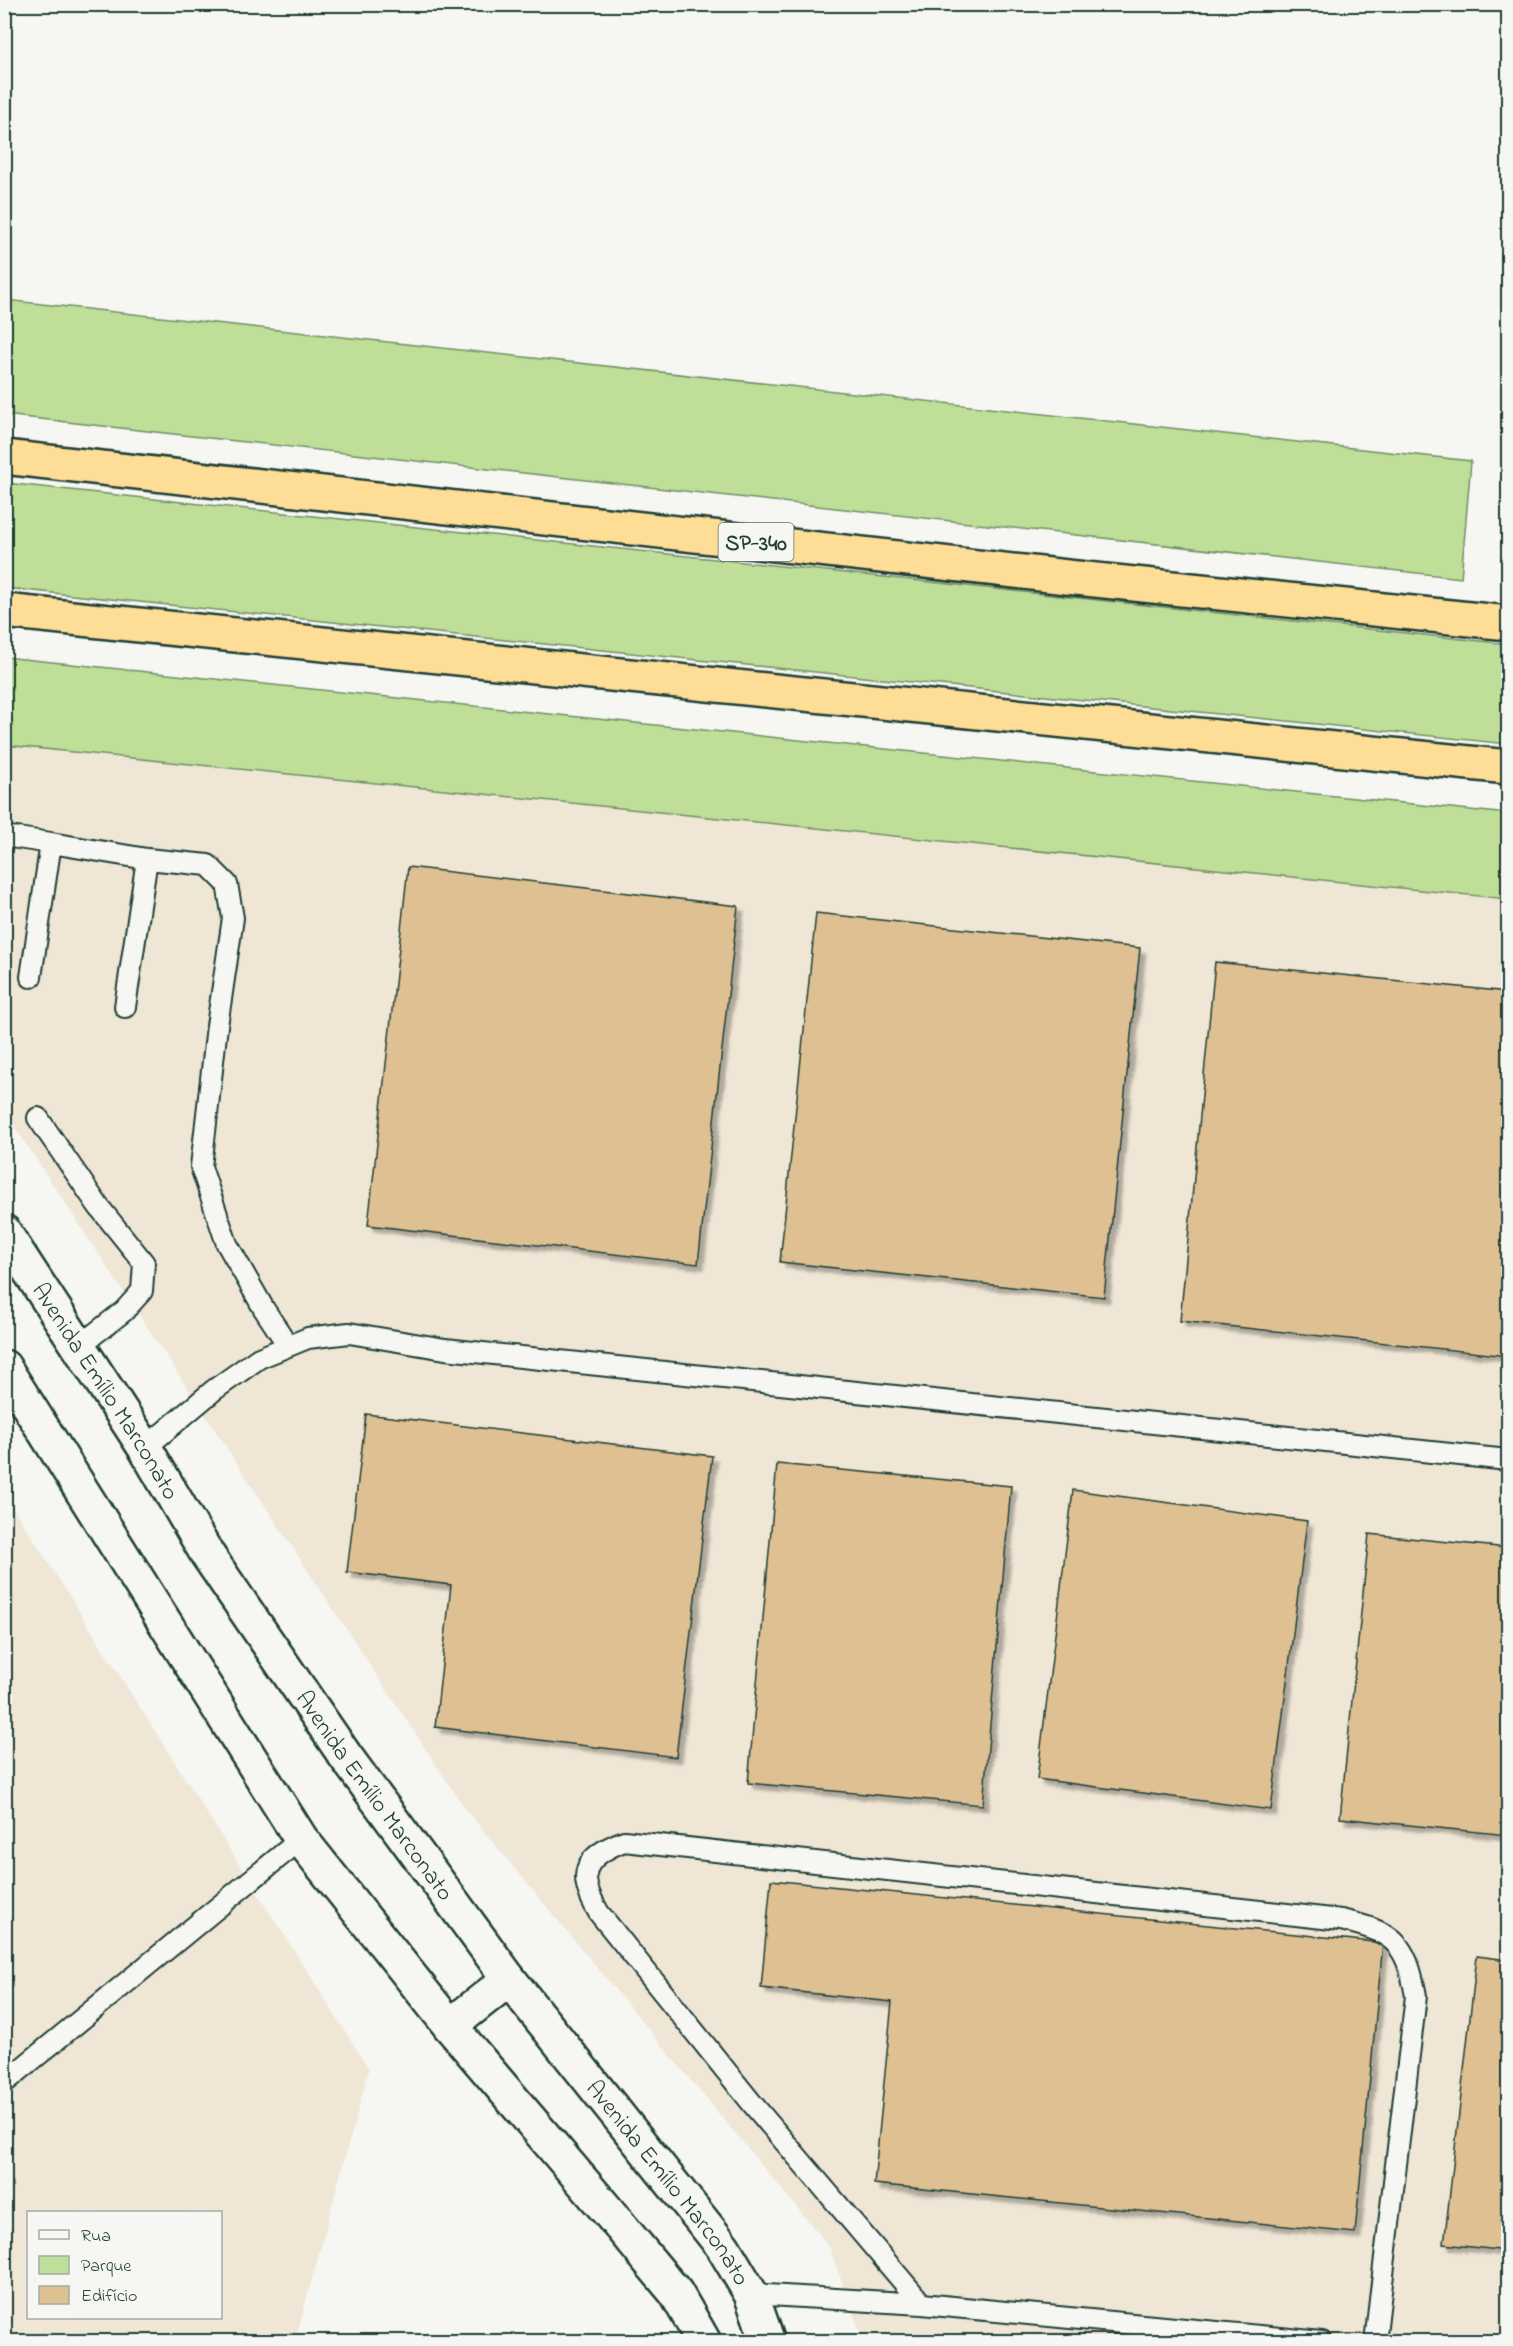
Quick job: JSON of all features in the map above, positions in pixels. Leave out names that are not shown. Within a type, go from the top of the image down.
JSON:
[{"type":"highway","name":"SP-340","points":[[4,458],[1067,577],[1509,623]]},
{"type":"highway","points":[[4,611],[1509,767]]},
{"type":"main road","name":"Avenida Emílio Marconato","points":[[4,1232],[145,1448],[207,1554],[346,1757],[510,1979],[723,2247],[751,2294],[768,2342]]},
{"type":"main road","points":[[4,1367],[301,1839],[450,2026],[669,2285],[704,2342]]},
{"type":"main road","points":[[450,2026],[510,1979]]},
{"type":"lane","points":[[4,836],[147,859],[208,865],[227,884],[233,918],[217,1026],[201,1167],[227,1244],[287,1344]]},
{"type":"lane","points":[[31,977],[51,843]]},
{"type":"lane","points":[[125,1007],[147,859]]},
{"type":"lane","points":[[38,1118],[99,1207],[144,1263],[142,1291],[124,1311],[79,1346]]},
{"type":"lane","points":[[145,1448],[214,1390],[259,1358],[287,1344],[308,1338],[349,1333],[445,1349],[1509,1460]]},
{"type":"lane","points":[[4,2083],[301,1839]]},
{"type":"lane","points":[[922,2304],[755,2107],[599,1913],[587,1893],[586,1876],[591,1861],[604,1848],[624,1840],[1341,1920],[1376,1928],[1399,1946],[1411,1967],[1416,1996],[1375,2342]]},
{"type":"lane","points":[[751,2294],[922,2304],[1322,2342]]},
{"type":"shaded area","points":[[4,745],[1508,899],[1508,2341],[863,2341],[829,2246],[466,1810],[5,1112]]},
{"type":"shaded area","points":[[4,1493],[369,2069],[295,2341],[5,2341]]},
{"type":"green space","points":[[5,300],[1471,461],[1461,578],[5,415]]},
{"type":"green space","points":[[5,483],[1508,644],[1508,744],[5,588]]},
{"type":"green space","points":[[4,657],[1508,814],[1508,899],[5,745]]},
{"type":"building","points":[[408,867],[738,906],[698,1264],[368,1225]]},
{"type":"building","points":[[816,913],[1140,948],[1104,1297],[780,1262]]},
{"type":"building","points":[[1215,962],[1508,992],[1508,1356],[1180,1321]]},
{"type":"building","points":[[366,1414],[712,1456],[676,1757],[435,1727],[451,1585],[347,1572]]},
{"type":"building","points":[[777,1464],[1011,1486],[983,1805],[748,1783]]},
{"type":"building","points":[[1073,1490],[1307,1521],[1271,1810],[1037,1779]]},
{"type":"building","points":[[1369,1534],[1508,1548],[1508,1835],[1340,1818]]},
{"type":"building","points":[[771,1880],[1383,1943],[1355,2233],[874,2184],[892,2002],[761,1988]]},
{"type":"building","points":[[1477,1956],[1508,1960],[1508,2251],[1444,2244]]}]
